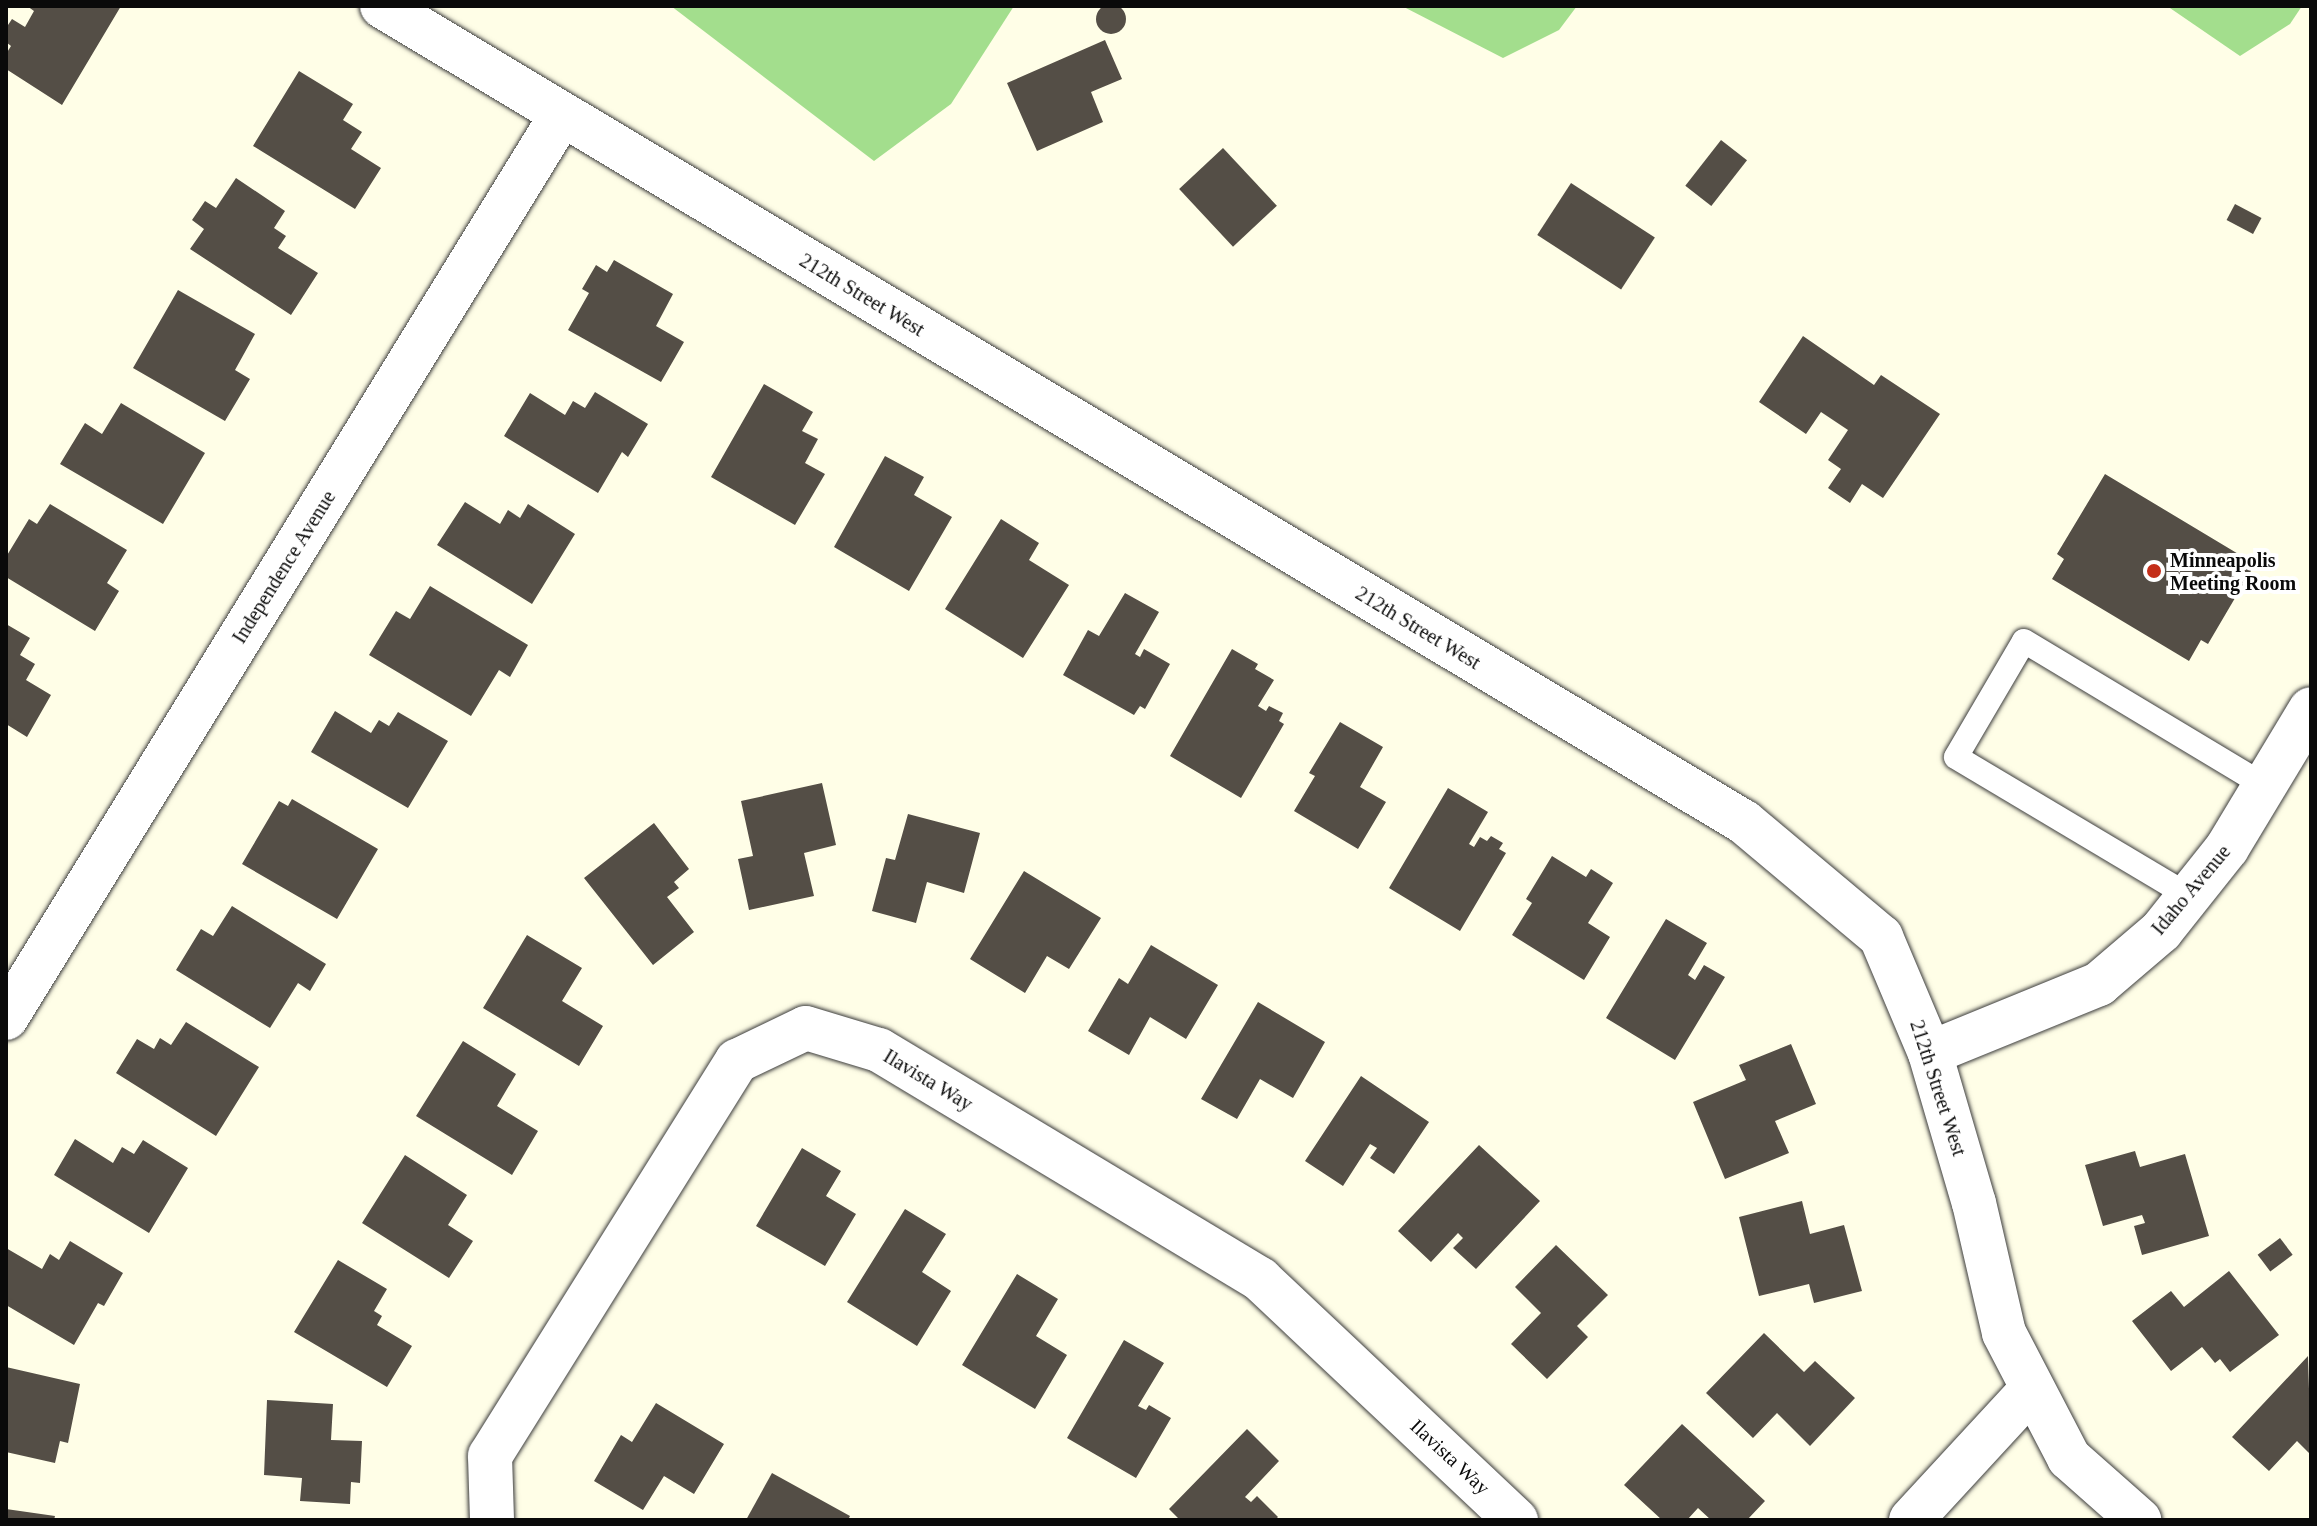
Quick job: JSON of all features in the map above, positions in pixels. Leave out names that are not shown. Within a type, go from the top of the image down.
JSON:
[{"type":"street","name":"212th Street West","points":[[382,6],[1744,822],[1881,937],[1930,1053],[1974,1203],[2004,1333],[2069,1458],[2139,1520]]},
{"type":"street","name":"Independence Avenue","points":[[6,1018],[561,116]]},
{"type":"street","name":"Idaho Avenue","points":[[1930,1053],[2099,984],[2161,931],[2227,848],[2311,709]]},
{"type":"street","name":"Ilavista Way","points":[[492,1520],[490,1456],[737,1061],[806,1028],[879,1050],[1260,1279],[1516,1520]]},
{"type":"street","points":[[1911,1520],[2032,1389]]},
{"type":"lane","points":[[2189,896],[1956,757],[2024,641],[2265,786]]},
{"type":"green space","points":[[671,6],[1014,6],[951,104],[874,161]]},
{"type":"green space","points":[[1402,6],[1577,6],[1559,30],[1503,58]]},
{"type":"green space","points":[[2167,6],[2302,6],[2290,24],[2240,56]]},
{"type":"building","points":[[1111,4],[1117,5],[1125,13],[1125,25],[1117,33],[1111,34],[1105,33],[1097,25],[1096,19],[1097,13],[1105,5]]},
{"type":"building","points":[[27,6],[121,6],[62,105],[6,69],[6,54],[11,46],[6,42],[6,28],[12,19],[25,27],[34,11]]},
{"type":"building","points":[[1105,40],[1122,79],[1091,92],[1103,122],[1037,151],[1007,83]]},
{"type":"building","points":[[299,71],[353,104],[343,120],[362,132],[351,149],[381,168],[355,209],[253,146]]},
{"type":"building","points":[[1721,140],[1747,160],[1711,206],[1685,186]]},
{"type":"building","points":[[1223,148],[1277,206],[1233,247],[1179,189]]},
{"type":"building","points":[[236,178],[285,211],[274,228],[286,236],[278,248],[318,273],[291,315],[190,249],[204,229],[192,220],[205,201],[216,208]]},
{"type":"building","points":[[1571,183],[1655,237],[1621,289],[1537,235]]},
{"type":"building","points":[[2235,204],[2261,218],[2253,234],[2227,220]]},
{"type":"building","points":[[614,260],[673,294],[656,326],[684,342],[661,382],[568,330],[589,293],[582,289],[596,265],[607,272]]},
{"type":"building","points":[[178,290],[255,334],[235,370],[250,379],[225,421],[133,368]]},
{"type":"building","points":[[1803,336],[1874,385],[1881,375],[1940,414],[1883,498],[1862,484],[1850,503],[1828,488],[1841,469],[1828,460],[1848,430],[1821,412],[1806,434],[1759,402]]},
{"type":"building","points":[[764,384],[813,412],[802,431],[818,439],[805,463],[825,474],[795,525],[711,477]]},
{"type":"building","points":[[595,392],[648,424],[628,457],[622,452],[598,493],[504,436],[530,393],[565,415],[573,401],[585,408]]},
{"type":"building","points":[[121,403],[205,453],[163,524],[60,464],[85,423],[102,434]]},
{"type":"building","points":[[885,456],[924,477],[914,495],[952,517],[909,591],[834,547]]},
{"type":"building","name":"Minneapolis Meeting Room","points":[[2105,474],[2255,564],[2208,644],[2201,640],[2189,661],[2052,579],[2064,559],[2057,554]]},
{"type":"building","points":[[465,502],[500,524],[508,510],[520,518],[528,504],[575,534],[532,604],[437,545]]},
{"type":"building","points":[[50,504],[127,550],[107,583],[119,591],[95,631],[6,577],[6,557],[29,519],[37,524]]},
{"type":"building","points":[[1001,519],[1039,543],[1029,560],[1069,585],[1023,658],[945,609]]},
{"type":"building","points":[[430,586],[528,645],[510,677],[499,670],[471,716],[369,655],[396,611],[410,619]]},
{"type":"building","points":[[1125,593],[1159,612],[1135,654],[1140,657],[1144,649],[1170,664],[1145,709],[1140,706],[1134,715],[1063,675],[1088,630],[1099,636]]},
{"type":"building","points":[[6,624],[30,638],[20,655],[35,664],[26,680],[51,695],[27,737],[6,724]]},
{"type":"building","points":[[1232,649],[1258,664],[1255,669],[1274,680],[1258,706],[1266,711],[1269,706],[1283,713],[1279,721],[1284,724],[1241,798],[1170,756]]},
{"type":"building","points":[[335,711],[371,733],[379,720],[389,726],[398,712],[448,741],[408,808],[311,752]]},
{"type":"building","points":[[1340,722],[1383,747],[1360,787],[1386,802],[1358,849],[1294,811],[1315,776],[1309,773]]},
{"type":"building","points":[[822,783],[836,845],[804,853],[814,896],[749,910],[738,859],[753,856],[741,801]]},
{"type":"building","points":[[1448,788],[1488,812],[1469,844],[1474,847],[1480,837],[1487,841],[1491,836],[1503,843],[1499,849],[1506,853],[1460,931],[1389,888]]},
{"type":"building","points":[[292,799],[378,849],[337,919],[242,864],[279,801],[288,806]]},
{"type":"building","points":[[908,814],[980,833],[964,893],[927,882],[916,923],[872,911],[886,858],[895,860]]},
{"type":"building","points":[[654,823],[689,869],[674,882],[679,888],[667,897],[694,932],[653,965],[584,878]]},
{"type":"building","points":[[1552,856],[1586,877],[1591,869],[1613,883],[1588,923],[1610,937],[1584,980],[1512,935],[1532,903],[1526,899]]},
{"type":"building","points":[[1024,871],[1101,918],[1069,969],[1047,956],[1025,993],[970,959]]},
{"type":"building","points":[[232,906],[326,964],[310,991],[298,983],[270,1028],[176,970],[201,929],[213,936]]},
{"type":"building","points":[[1666,919],[1707,943],[1688,975],[1695,980],[1704,965],[1725,977],[1675,1060],[1606,1018]]},
{"type":"building","points":[[527,935],[582,968],[562,1001],[603,1026],[579,1066],[483,1008]]},
{"type":"building","points":[[1151,945],[1218,985],[1186,1039],[1150,1017],[1129,1055],[1088,1031],[1119,978],[1128,984]]},
{"type":"building","points":[[1258,1002],[1325,1042],[1293,1098],[1260,1079],[1237,1119],[1201,1099]]},
{"type":"building","points":[[186,1022],[259,1067],[216,1136],[116,1073],[137,1039],[154,1049],[160,1038],[171,1045]]},
{"type":"building","points":[[463,1041],[516,1074],[497,1106],[538,1131],[512,1175],[416,1116]]},
{"type":"building","points":[[1791,1044],[1816,1104],[1775,1121],[1789,1153],[1725,1179],[1693,1102],[1746,1080],[1739,1065]]},
{"type":"building","points":[[1361,1076],[1429,1122],[1394,1174],[1370,1158],[1377,1148],[1370,1144],[1343,1186],[1305,1161]]},
{"type":"building","points":[[75,1139],[113,1163],[122,1147],[134,1154],[143,1140],[188,1168],[149,1233],[54,1175]]},
{"type":"building","points":[[1479,1145],[1540,1201],[1476,1269],[1453,1248],[1463,1238],[1458,1233],[1431,1262],[1398,1231]]},
{"type":"building","points":[[802,1148],[841,1171],[826,1196],[856,1214],[825,1266],[756,1226]]},
{"type":"building","points":[[2135,1151],[2140,1167],[2185,1154],[2209,1236],[2142,1255],[2134,1226],[2145,1223],[2142,1215],[2103,1226],[2085,1165]]},
{"type":"building","points":[[405,1155],[467,1195],[448,1225],[473,1241],[449,1278],[362,1223]]},
{"type":"building","points":[[1802,1201],[1810,1234],[1844,1225],[1862,1291],[1814,1303],[1809,1284],[1759,1296],[1739,1217]]},
{"type":"building","points":[[905,1209],[946,1234],[922,1272],[951,1291],[917,1346],[847,1302]]},
{"type":"building","points":[[2280,1238],[2293,1255],[2270,1272],[2258,1255]]},
{"type":"building","points":[[70,1241],[123,1273],[104,1306],[98,1303],[74,1345],[6,1305],[6,1248],[42,1269],[50,1254],[59,1260]]},
{"type":"building","points":[[1556,1245],[1608,1295],[1577,1326],[1588,1337],[1547,1379],[1511,1344],[1541,1313],[1515,1287]]},
{"type":"building","points":[[338,1260],[387,1289],[374,1311],[382,1316],[377,1325],[412,1346],[387,1387],[294,1332]]},
{"type":"building","points":[[2229,1271],[2279,1335],[2230,1372],[2220,1359],[2215,1363],[2202,1347],[2171,1371],[2132,1321],[2171,1291],[2184,1307]]},
{"type":"building","points":[[1017,1274],[1058,1299],[1036,1336],[1067,1355],[1035,1409],[962,1365]]},
{"type":"building","points":[[1764,1333],[1804,1372],[1815,1361],[1855,1398],[1810,1446],[1777,1413],[1753,1438],[1706,1393]]},
{"type":"building","points":[[1124,1340],[1164,1363],[1138,1406],[1146,1410],[1149,1405],[1171,1418],[1136,1478],[1067,1438]]},
{"type":"building","points":[[2308,1356],[2311,1455],[2297,1441],[2269,1471],[2232,1437]]},
{"type":"building","points":[[6,1367],[80,1384],[68,1443],[60,1441],[55,1463],[6,1452]]},
{"type":"building","points":[[267,1400],[333,1404],[331,1440],[362,1441],[360,1483],[351,1482],[350,1504],[300,1501],[302,1478],[264,1475]]},
{"type":"building","points":[[656,1403],[724,1444],[694,1494],[664,1476],[643,1510],[594,1481],[621,1435],[632,1442]]},
{"type":"building","points":[[1682,1424],[1765,1501],[1747,1520],[1711,1520],[1698,1508],[1687,1520],[1662,1520],[1624,1485]]},
{"type":"building","points":[[1247,1429],[1279,1461],[1245,1497],[1251,1502],[1257,1496],[1278,1517],[1275,1520],[1180,1520],[1169,1509]]},
{"type":"building","points":[[772,1473],[850,1516],[848,1520],[746,1520]]},
{"type":"building","points":[[6,1509],[55,1516],[54,1520],[6,1520]]},
{"type":"place","name":"Minneapolis Meeting Room","points":[[2154,571]]}]
